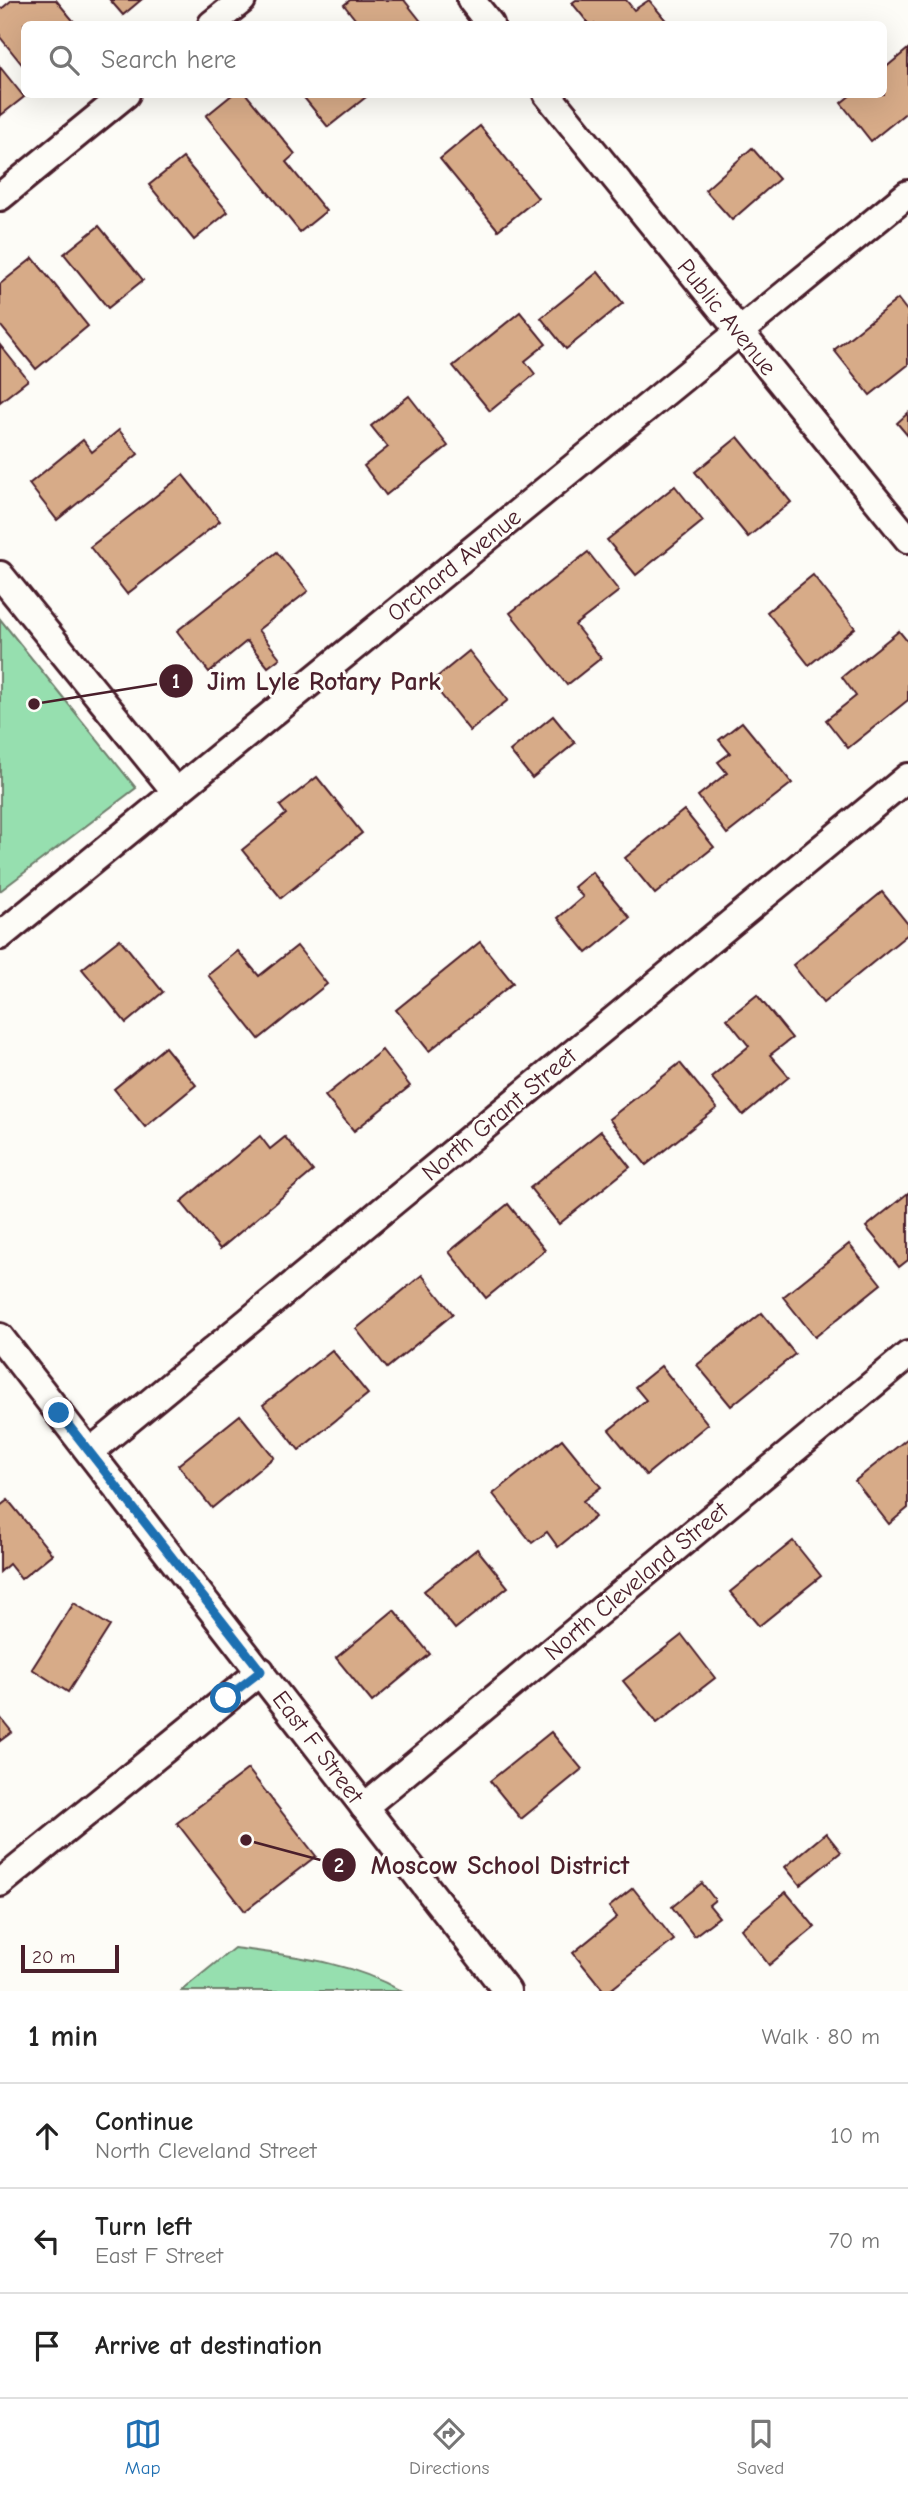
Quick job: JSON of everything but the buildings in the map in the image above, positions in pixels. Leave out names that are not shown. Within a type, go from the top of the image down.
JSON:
[{"type":"street","points":[[216,21],[242,0]]},
{"type":"street","points":[[471,0],[488,21]]},
{"type":"street","points":[[0,197],[121,98]]},
{"type":"street","name":"Public Avenue","points":[[550,98],[908,539]]},
{"type":"street","name":"Orchard Avenue","points":[[0,936],[908,194]]},
{"type":"street","points":[[0,575],[176,792]]},
{"type":"street","name":"North Grant Street","points":[[90,1452],[908,777]]},
{"type":"street","name":"East F Street","points":[[0,1338],[507,1991]]},
{"type":"street","name":"North Cleveland Street","points":[[365,1807],[908,1355]]},
{"type":"street","points":[[0,1883],[261,1671]]},
{"type":"green space","points":[[0,619],[136,788],[0,891]]},
{"type":"green space","points":[[234,1948],[341,1966],[401,1991],[181,1991]]},
{"type":"place","name":"Jim Lyle Rotary Park","points":[[34,704]]},
{"type":"place","name":"Moscow School District","points":[[246,1840]]},
{"type":"route","points":[[59,1413],[261,1671],[226,1698]]}]
